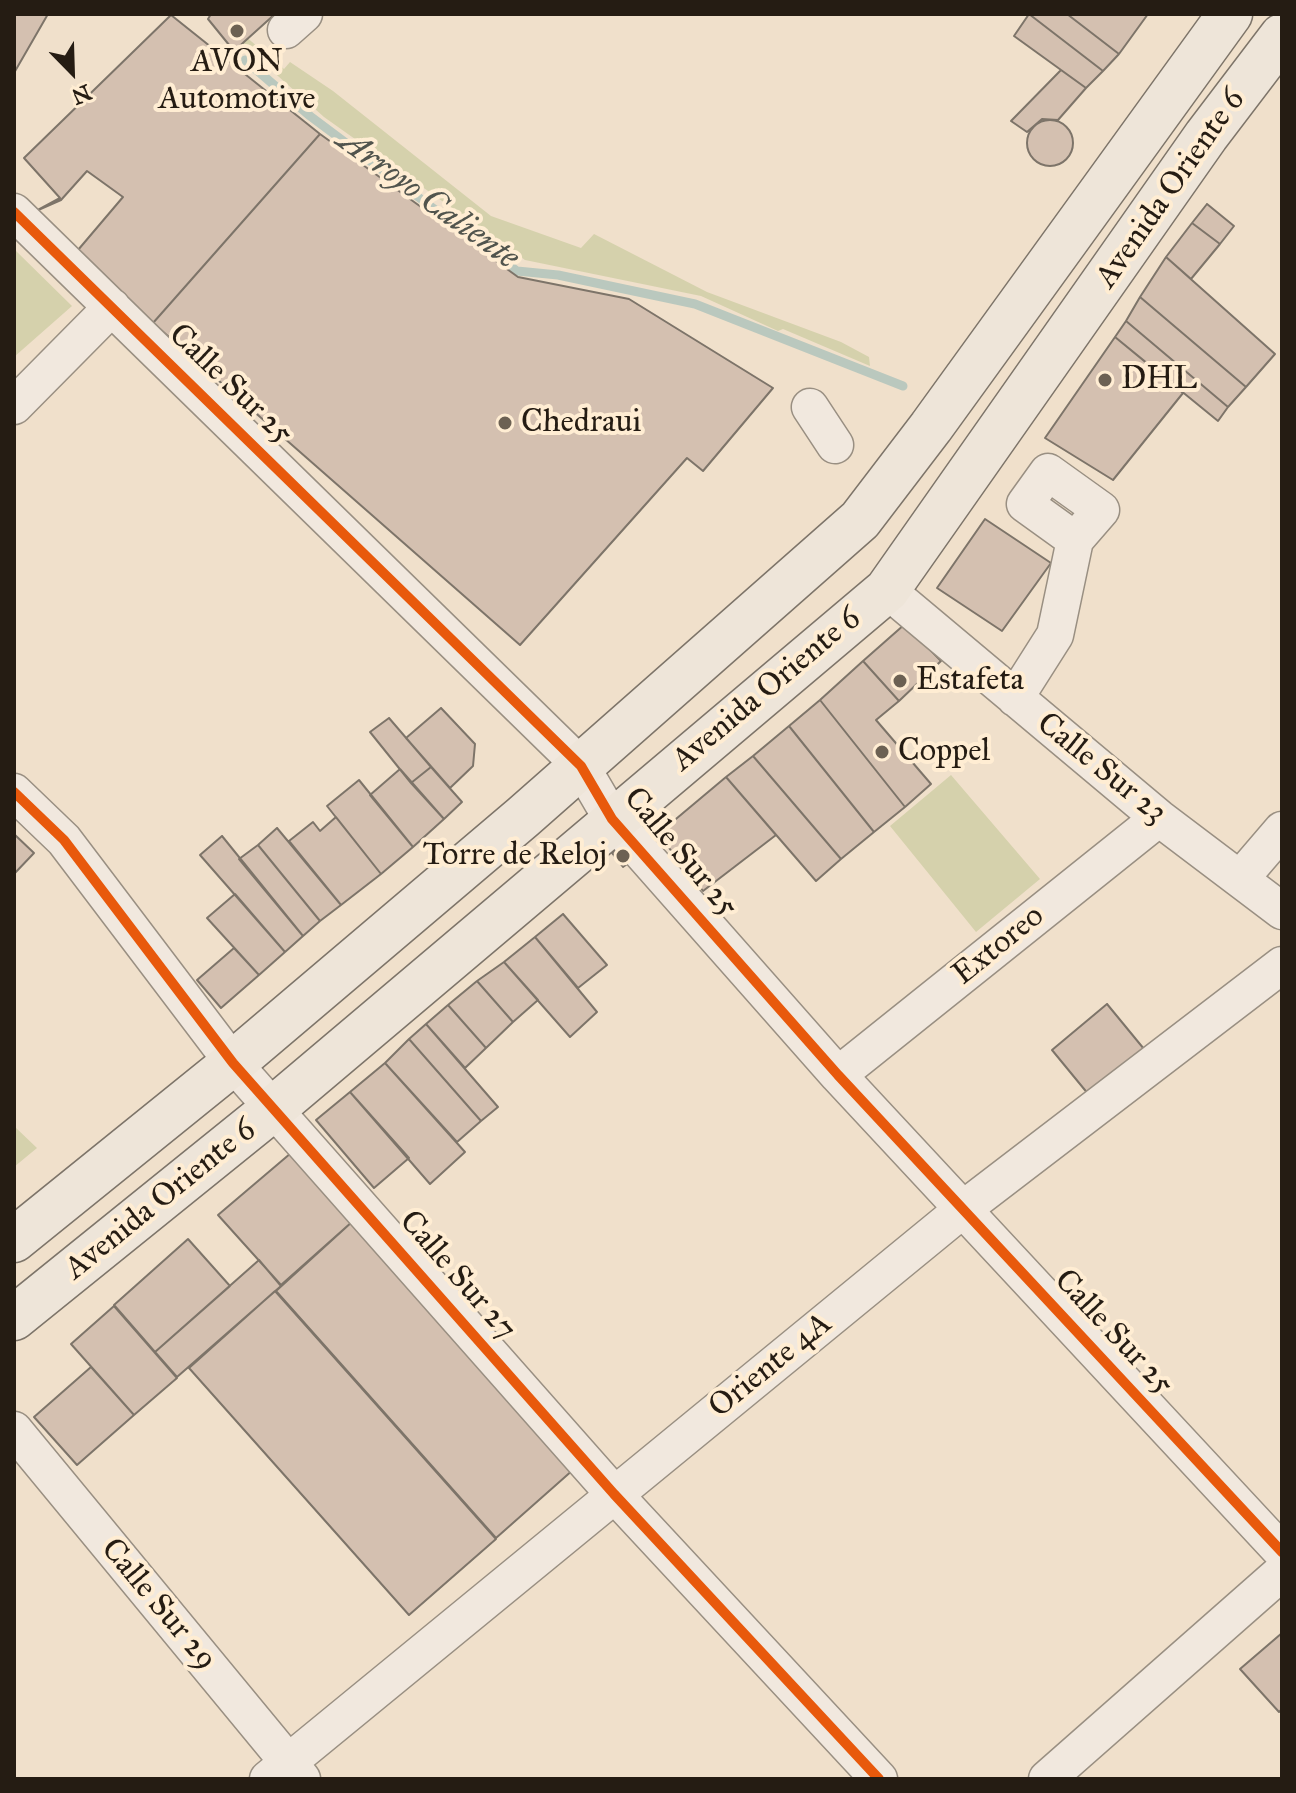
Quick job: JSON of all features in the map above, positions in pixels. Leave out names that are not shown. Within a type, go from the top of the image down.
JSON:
[{"type":"main road","name":"Avenida Oriente 6","points":[[14,1240],[233,1063],[581,766],[860,520],[931,427],[1230,14]]},
{"type":"main road","name":"Avenida Oriente 6","points":[[14,1318],[274,1108],[899,575],[1206,136],[1282,36]]},
{"type":"main road","points":[[860,520],[899,575]]},
{"type":"main road","points":[[612,819],[629,757],[741,662],[768,602]]},
{"type":"main road","points":[[475,936],[483,908],[566,827],[581,766]]},
{"type":"street","name":"Calle Sur 25","points":[[14,212],[581,766],[612,819],[838,1075],[1282,1552]]},
{"type":"street","points":[[14,406],[112,307]]},
{"type":"street","points":[[810,407],[835,445]]},
{"type":"street","points":[[1015,698],[1055,635],[1075,540]]},
{"type":"street","name":"Calle Sur 23","points":[[899,575],[1015,698],[1159,818],[1282,911]]},
{"type":"street","name":"Calle Sur 27","points":[[14,792],[64,840],[233,1063],[614,1494],[879,1779]]},
{"type":"street","name":"Extoreo","points":[[838,1075],[1159,818]]},
{"type":"street","points":[[1240,879],[1282,830]]},
{"type":"street","name":"Oriente 4A","points":[[286,1773],[614,1494],[962,1210],[1282,965]]},
{"type":"street","name":"Calle Sur 29","points":[[14,1430],[286,1773]]},
{"type":"street","points":[[1047,1779],[1282,1572]]},
{"type":"shaded area","points":[[245,36],[284,69],[290,62],[333,91],[491,216],[581,248],[594,234],[707,292],[841,342],[869,357],[870,366],[783,329],[778,331],[701,296],[525,260],[324,117],[242,44]]},
{"type":"shaded area","points":[[14,249],[72,306],[14,357]]},
{"type":"shaded area","points":[[951,775],[1040,879],[976,932],[890,826]]},
{"type":"shaded area","points":[[14,1126],[37,1148],[14,1167]]},
{"type":"building","points":[[14,14],[48,14],[14,73]]},
{"type":"building","name":"AVON Automotive","points":[[211,14],[275,14],[234,51],[208,19]]},
{"type":"building","points":[[1029,14],[1067,14],[1119,54],[1103,71]]},
{"type":"building","points":[[1029,14],[1103,71],[1086,88],[1014,36]]},
{"type":"building","points":[[1067,14],[1148,14],[1119,54]]},
{"type":"building","points":[[171,15],[320,134],[153,323],[78,250],[123,197],[87,171],[61,200],[36,211],[60,198],[24,158]]},
{"type":"building","points":[[1061,70],[1086,88],[1058,120],[1042,119],[1027,132],[1011,121]]},
{"type":"building","points":[[1050,120],[1067,126],[1073,143],[1067,160],[1050,166],[1033,160],[1027,143],[1033,126]]},
{"type":"building","name":"Chedraui","points":[[320,134],[518,277],[629,299],[773,388],[703,471],[687,458],[520,645],[153,323]]},
{"type":"building","points":[[1207,204],[1234,226],[1220,244],[1192,223]]},
{"type":"building","points":[[1192,223],[1220,244],[1191,279],[1166,257]]},
{"type":"building","points":[[1166,257],[1275,354],[1246,387],[1140,297]]},
{"type":"building","points":[[1140,297],[1246,387],[1228,407],[1126,321]]},
{"type":"building","points":[[1126,321],[1228,407],[1218,421],[1115,337]]},
{"type":"building","points":[[1115,337],[1183,393],[1113,480],[1045,438]]},
{"type":"building","points":[[985,519],[1051,563],[1002,631],[937,588]]},
{"type":"building","name":"Estafeta","points":[[905,624],[941,661],[899,701],[863,661]]},
{"type":"building","name":"Coppel","points":[[863,661],[899,701],[876,720],[931,784],[905,807],[820,700]]},
{"type":"building","points":[[820,700],[905,807],[874,832],[789,726]]},
{"type":"building","points":[[441,708],[475,744],[473,766],[450,788],[406,738]]},
{"type":"building","points":[[389,718],[431,767],[411,783],[370,732]]},
{"type":"building","points":[[789,726],[874,832],[841,859],[753,756]]},
{"type":"building","points":[[753,756],[841,859],[816,881],[726,777]]},
{"type":"building","points":[[431,767],[462,802],[444,819],[411,783]]},
{"type":"building","points":[[400,769],[444,819],[413,847],[370,795]]},
{"type":"building","points":[[726,777],[776,835],[703,891],[658,834]]},
{"type":"building","points":[[359,780],[413,847],[381,874],[327,806]]},
{"type":"building","points":[[336,817],[381,874],[341,905],[289,841],[313,822],[320,831]]},
{"type":"building","points":[[277,828],[341,905],[320,921],[258,845]]},
{"type":"building","points":[[14,834],[34,853],[14,874]]},
{"type":"building","points":[[222,836],[303,936],[285,952],[200,855]]},
{"type":"building","name":"Torre de Reloj","points":[[622,844],[634,859],[623,867],[612,853]]},
{"type":"building","points":[[258,845],[320,921],[303,936],[239,859]]},
{"type":"building","points":[[235,894],[285,952],[259,975],[207,918]]},
{"type":"building","points":[[563,914],[607,965],[578,988],[535,937]]},
{"type":"building","points":[[535,937],[597,1012],[570,1037],[504,962]]},
{"type":"building","points":[[234,948],[259,975],[221,1008],[197,980]]},
{"type":"building","points":[[504,962],[538,1000],[513,1022],[477,981]]},
{"type":"building","points":[[477,981],[513,1022],[486,1048],[448,1005]]},
{"type":"building","points":[[1107,1004],[1144,1049],[1089,1095],[1052,1050]]},
{"type":"building","points":[[448,1005],[486,1048],[465,1068],[426,1024]]},
{"type":"building","points":[[426,1024],[498,1107],[481,1121],[409,1039]]},
{"type":"building","points":[[409,1039],[481,1121],[457,1142],[385,1063]]},
{"type":"building","points":[[385,1063],[465,1152],[430,1184],[350,1092]]},
{"type":"building","points":[[350,1092],[409,1158],[374,1188],[316,1120]]},
{"type":"building","points":[[291,1153],[353,1221],[281,1285],[218,1215]]},
{"type":"building","points":[[353,1221],[574,1469],[496,1538],[276,1291]]},
{"type":"building","points":[[188,1239],[230,1286],[155,1352],[114,1305]]},
{"type":"building","points":[[259,1260],[281,1286],[177,1377],[155,1352]]},
{"type":"building","points":[[275,1291],[496,1539],[409,1615],[189,1368]]},
{"type":"building","points":[[114,1306],[177,1378],[134,1415],[71,1344]]},
{"type":"building","points":[[91,1367],[134,1415],[77,1465],[34,1417]]},
{"type":"building","points":[[1282,1633],[1282,1709],[1279,1712],[1240,1669]]},
{"type":"waterway","name":"Arroyo Caliente","points":[[245,60],[310,116],[517,271],[558,275],[695,304],[903,386]]},
{"type":"cycle path","points":[[14,212],[581,766],[612,819],[838,1075],[1282,1552]]},
{"type":"cycle path","points":[[14,792],[64,840],[233,1063],[614,1494],[879,1779]]},
{"type":"place","name":"AVON Automotive","points":[[237,31]]},
{"type":"place","name":"DHL","points":[[1105,380]]},
{"type":"place","name":"Chedraui","points":[[505,423]]},
{"type":"place","name":"Estafeta","points":[[900,681]]},
{"type":"place","name":"Coppel","points":[[882,752]]},
{"type":"place","name":"Torre de Reloj","points":[[623,856]]}]
